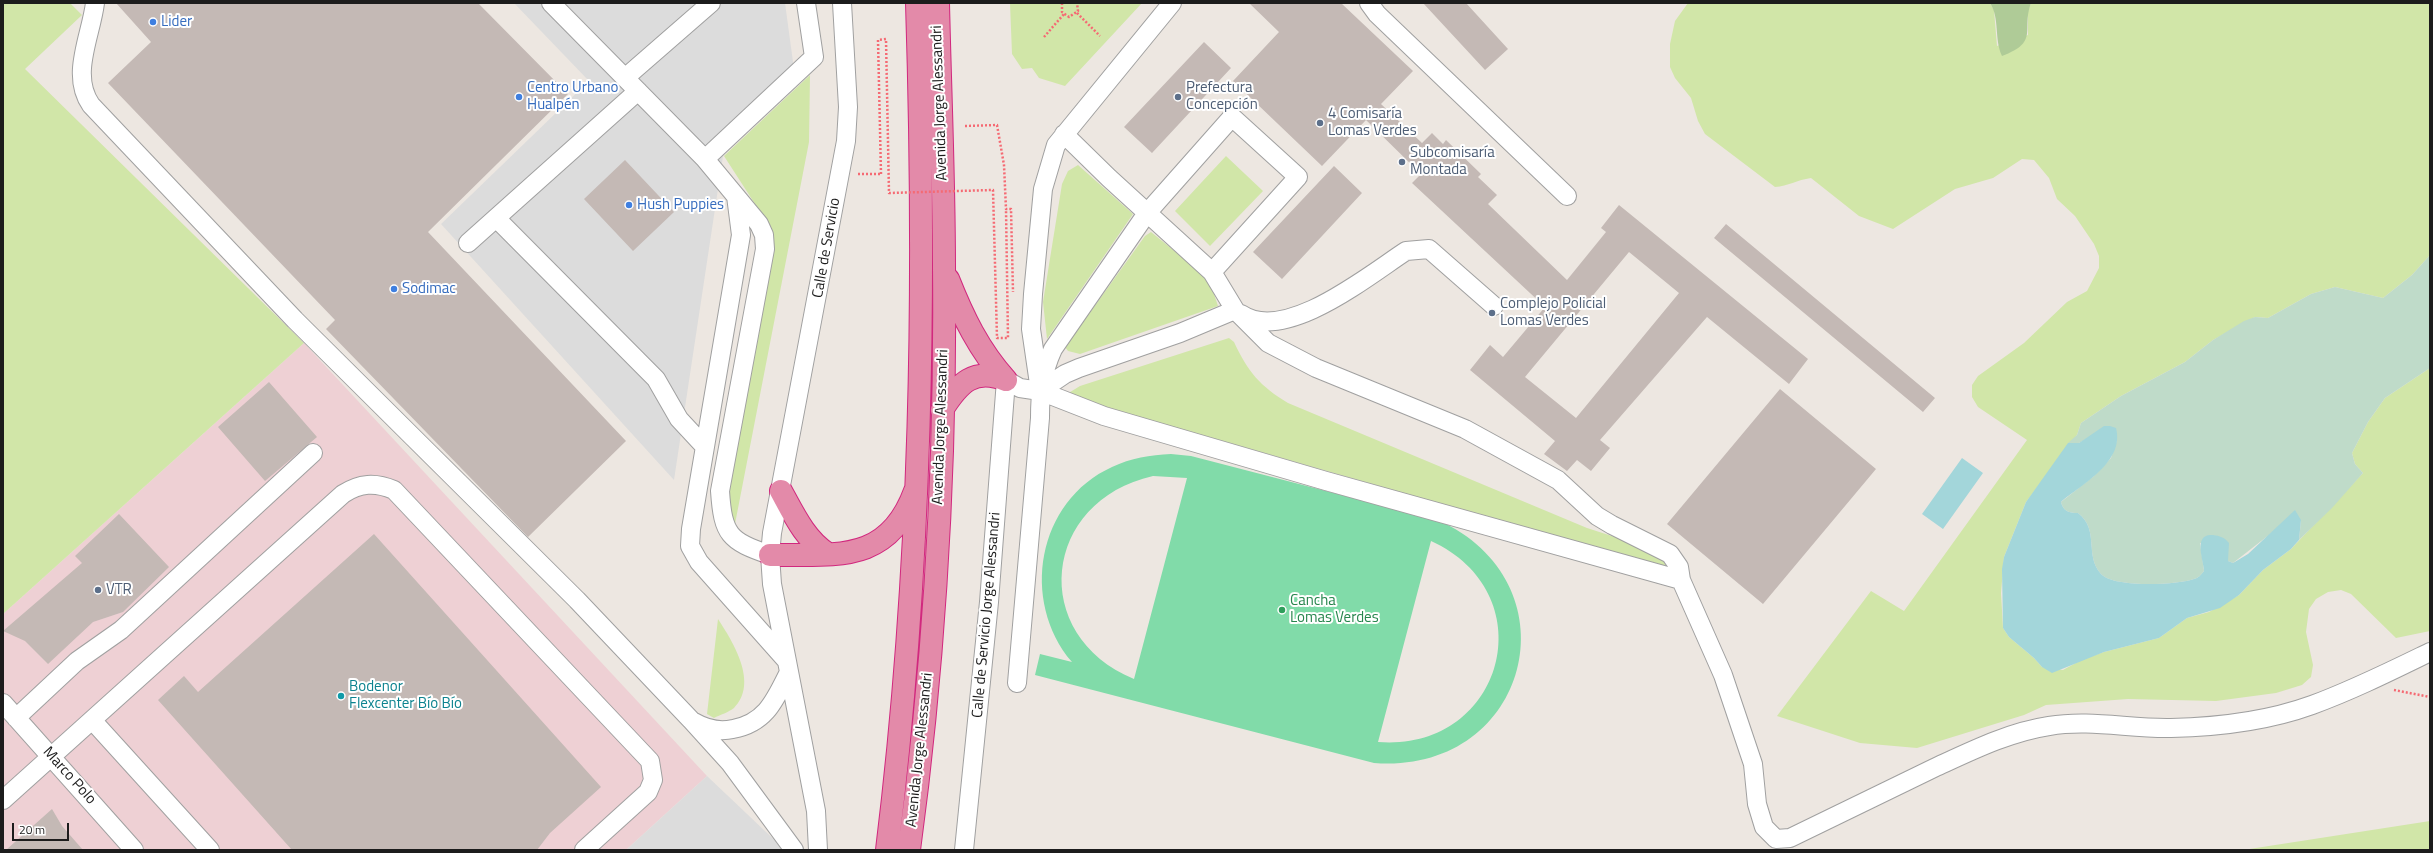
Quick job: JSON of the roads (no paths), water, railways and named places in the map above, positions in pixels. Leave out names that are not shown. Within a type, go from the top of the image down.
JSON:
[{"type":"highway","name":"Avenida Jorge Alessandri","points":[[887,850],[904,699],[918,482],[922,265],[917,3]]},
{"type":"highway","name":"Avenida Jorge Alessandri","points":[[909,850],[925,716],[937,560],[942,410],[944,268],[938,3]]},
{"type":"highway","points":[[944,268],[969,328],[991,364],[1006,380]]},
{"type":"highway","points":[[942,410],[959,388],[971,378],[986,375],[1006,380]]},
{"type":"highway","points":[[770,555],[854,553],[866,549],[883,537],[907,508],[918,482]]},
{"type":"highway","points":[[781,491],[804,530],[822,550],[828,554]]},
{"type":"street","points":[[94,3],[81,75],[82,91],[91,106],[295,320],[577,600],[692,720],[730,763],[794,850]]},
{"type":"street","points":[[551,3],[626,77],[705,159],[759,224],[764,235],[765,249],[720,491],[722,519],[729,533],[743,546],[770,555]]},
{"type":"street","points":[[626,77],[710,3]]},
{"type":"street","points":[[705,159],[814,57],[806,3]]},
{"type":"street","name":"Calle de Servicio","points":[[781,491],[840,175],[848,107],[842,3]]},
{"type":"street","points":[[1017,683],[1040,418],[1040,391],[1031,329],[1043,189],[1056,145],[1172,3]]},
{"type":"street","points":[[1369,3],[1376,14],[1568,196]]},
{"type":"street","points":[[468,243],[638,91]]},
{"type":"street","points":[[1040,391],[1044,369],[1053,349],[1147,213],[1232,117],[1298,177],[1212,272]]},
{"type":"street","points":[[1064,134],[1212,272],[1235,310],[1268,343],[1309,365],[1465,429],[1558,480],[1598,516],[1612,525],[1670,554],[1679,567],[1681,580],[1723,675],[1753,764],[1757,804],[1764,827],[1776,839],[1790,838],[1961,756],[2006,738],[2048,726],[2083,723],[2115,724],[2135,728],[2172,728],[2262,718],[2310,706],[2352,690],[2430,652]]},
{"type":"street","points":[[736,195],[741,235],[705,447],[690,546],[704,568],[788,666]]},
{"type":"street","points":[[496,218],[656,379],[679,419],[705,447]]},
{"type":"street","points":[[1235,310],[1248,319],[1266,322],[1293,317],[1334,300],[1406,251],[1419,248],[1429,249],[1494,306]]},
{"type":"street","points":[[1040,391],[1065,374],[1079,368],[1180,334],[1235,310]]},
{"type":"street","points":[[1006,380],[1020,388],[1040,391],[1134,426],[1326,482],[1681,580]]},
{"type":"street","name":"Calle de Servicio Jorge Alessandri","points":[[964,850],[989,602],[1006,380]]},
{"type":"street","points":[[16,718],[77,662],[121,630],[313,453]]},
{"type":"street","points":[[3,800],[343,494],[363,485],[384,486],[394,490],[650,761],[653,780],[648,792],[584,850]]},
{"type":"street","points":[[781,491],[770,555],[772,584],[816,811],[818,850]]},
{"type":"street","points":[[692,720],[715,730],[746,726],[758,721],[768,710],[788,666]]},
{"type":"street","name":"Marco Polo","points":[[3,703],[52,756],[132,849]]},
{"type":"street","points":[[92,720],[210,850]]},
{"type":"water","points":[[2104,426],[2116,428],[2117,440],[2114,451],[2108,462],[2090,480],[2061,502],[2065,509],[2069,512],[2078,513],[2085,520],[2090,535],[2093,559],[2101,574],[2119,582],[2146,584],[2175,583],[2195,579],[2204,571],[2201,548],[2203,538],[2213,535],[2224,538],[2229,543],[2228,561],[2233,563],[2248,554],[2295,510],[2301,520],[2299,540],[2291,549],[2263,570],[2239,595],[2220,608],[2187,618],[2159,638],[2104,652],[2052,673],[2042,667],[2034,658],[2009,637],[2003,628],[2002,569],[2004,557],[2026,502],[2068,443],[2079,443]]},
{"type":"water","points":[[1962,458],[1983,473],[1943,529],[1922,514]]},
{"type":"place","name":"Lider","points":[[153,22]]},
{"type":"place","name":"Centro Urbano Hualpén","points":[[519,97]]},
{"type":"place","name":"Prefectura Concepción","points":[[1178,97]]},
{"type":"place","name":"4 Comisaría Lomas Verdes","points":[[1320,123]]},
{"type":"place","name":"Subcomisaría Montada","points":[[1402,162]]},
{"type":"place","name":"Hush Puppies","points":[[629,205]]},
{"type":"place","name":"Sodimac","points":[[394,289]]},
{"type":"place","name":"Complejo Policial Lomas Verdes","points":[[1492,313]]},
{"type":"place","name":"VTR","points":[[98,590]]},
{"type":"place","name":"Cancha Lomas Verdes","points":[[1282,610]]},
{"type":"place","name":"Bodenor Flexcenter Bío Bío","points":[[341,696]]}]
